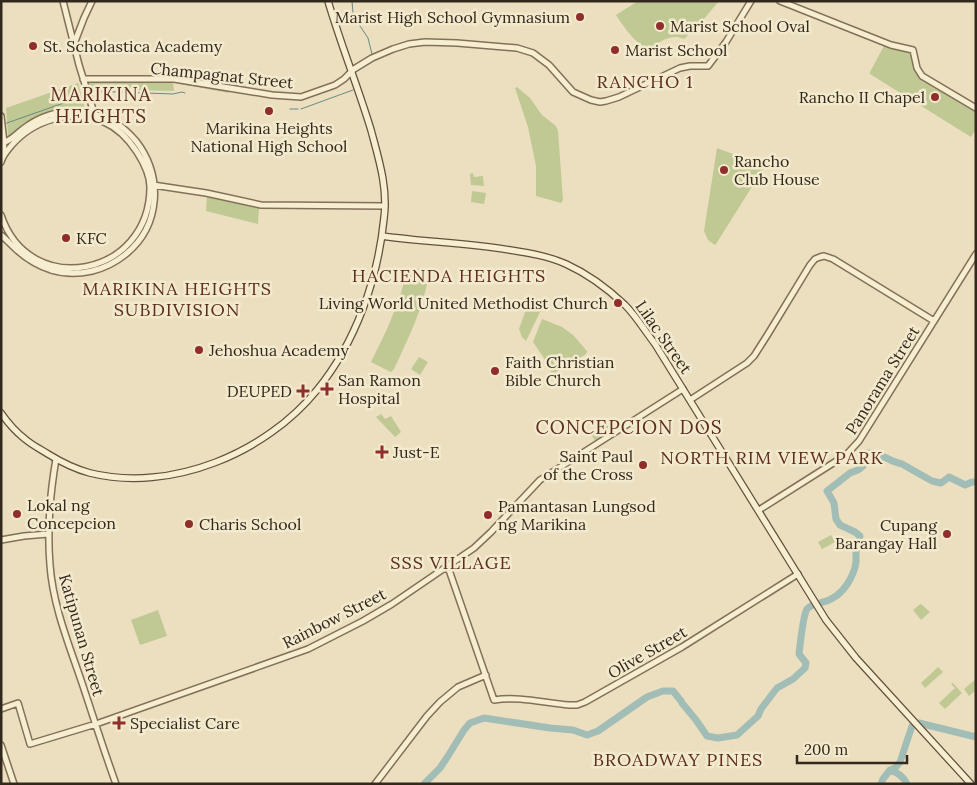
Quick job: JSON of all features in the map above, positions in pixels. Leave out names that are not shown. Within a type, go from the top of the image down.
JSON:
[{"type":"main road","points":[[1,413],[25,440],[56,459],[81,470],[95,474],[130,478],[158,476],[203,467],[235,454],[265,437],[312,395],[326,378],[354,329],[368,295],[378,262],[385,206],[384,180],[379,158],[328,1]]},
{"type":"main road","name":"Lilac Street","points":[[382,236],[493,247],[532,253],[566,264],[601,284],[629,310],[655,344],[826,620],[843,643],[971,784]]},
{"type":"street","points":[[63,1],[83,79],[95,116]]},
{"type":"street","points":[[74,44],[92,1]]},
{"type":"street","name":"Champagnat Street","points":[[83,79],[174,79],[297,97],[335,85],[374,57],[393,49],[409,44],[436,42],[522,49],[536,55],[549,65],[573,92],[600,102],[619,97],[680,68],[708,66],[726,42],[751,1]]},
{"type":"street","points":[[780,1],[891,45],[913,50],[917,68],[922,76],[976,108]]},
{"type":"street","points":[[1,116],[4,145],[2,160]]},
{"type":"street","points":[[1,235],[27,258],[51,270],[69,273],[98,270],[121,258],[141,238],[152,214],[154,198],[151,169],[144,153],[131,136],[95,116],[71,116],[44,122],[4,145]]},
{"type":"street","points":[[152,185],[206,193],[261,205],[385,206]]},
{"type":"street","points":[[1,215],[11,236],[34,258],[60,267],[76,268],[88,266],[111,258],[123,250],[132,240],[145,214],[152,185]]},
{"type":"street","name":"Panorama Street","points":[[759,510],[838,460],[854,447],[872,422],[976,254]]},
{"type":"street","points":[[690,400],[734,373],[750,360],[810,265],[820,257],[824,256],[833,259],[934,321]]},
{"type":"street","name":"Rainbow Street","points":[[1,709],[18,704],[30,744],[96,724],[308,649],[363,621],[448,567],[474,548],[491,532],[540,480],[683,389]]},
{"type":"street","name":"Katipunan Street","points":[[56,459],[48,534],[55,599],[116,784]]},
{"type":"street","points":[[1,540],[48,534]]},
{"type":"street","points":[[375,784],[440,702],[458,687],[486,674],[448,567]]},
{"type":"street","name":"Olive Street","points":[[486,674],[494,700],[523,698],[577,705],[586,702],[682,647],[798,574]]},
{"type":"street","points":[[1,746],[14,784]]},
{"type":"green space","name":"Marist School Oval","points":[[638,1],[719,1],[684,39],[679,37],[670,38],[661,41],[648,50],[638,43],[616,15]]},
{"type":"green space","points":[[884,46],[911,52],[917,74],[976,112],[976,129],[971,137],[870,74]]},
{"type":"green space","points":[[87,81],[173,81],[174,91],[88,89]]},
{"type":"green space","points":[[180,82],[228,90],[229,93],[180,84]]},
{"type":"green space","points":[[78,83],[85,109],[62,109],[44,114],[26,123],[8,137],[6,108]]},
{"type":"green space","points":[[517,87],[530,98],[542,115],[556,126],[558,131],[563,200],[561,203],[536,196],[536,166],[528,127],[515,88]]},
{"type":"green space","points":[[717,148],[765,166],[715,245],[708,240],[704,231]]},
{"type":"green space","points":[[473,173],[474,177],[483,176],[484,186],[471,185],[470,174]]},
{"type":"green space","points":[[472,191],[486,193],[484,204],[471,202]]},
{"type":"green space","points":[[207,195],[259,208],[258,224],[206,211]]},
{"type":"green space","points":[[409,268],[422,269],[420,278],[428,280],[414,326],[391,372],[371,362],[399,300]]},
{"type":"green space","points":[[529,301],[540,304],[542,308],[526,341],[519,329]]},
{"type":"green space","points":[[542,319],[562,327],[573,335],[587,351],[586,354],[555,373],[551,372],[533,342]]},
{"type":"green space","points":[[419,357],[428,362],[420,375],[411,369]]},
{"type":"green space","points":[[381,414],[385,419],[391,416],[401,432],[395,437],[376,417]]},
{"type":"green space","points":[[613,418],[619,427],[596,442],[590,433]]},
{"type":"green space","points":[[831,535],[835,542],[822,549],[818,542]]},
{"type":"green space","points":[[921,604],[930,612],[921,620],[913,610]]},
{"type":"green space","points":[[158,610],[167,636],[140,645],[131,620]]},
{"type":"green space","points":[[938,667],[943,672],[925,688],[921,683]]},
{"type":"green space","points":[[976,679],[976,690],[969,696],[964,689]]},
{"type":"green space","points":[[953,683],[962,693],[945,709],[939,703],[955,688],[951,684]]},
{"type":"waterway","points":[[352,1],[353,13],[368,38],[372,54]]},
{"type":"waterway","points":[[301,109],[353,90]]},
{"type":"waterway","points":[[91,91],[185,93]]},
{"type":"waterway","points":[[4,124],[81,97]]},
{"type":"waterway","points":[[290,109],[298,109]]},
{"type":"waterway","points":[[682,703],[707,736],[718,738],[737,735],[758,716],[777,688],[793,679],[805,668],[806,663],[799,654],[807,609],[815,604],[831,599],[844,588],[851,578],[855,567],[856,551],[860,538],[855,532],[840,525],[836,519],[834,503],[827,491],[850,473],[863,466],[868,453],[877,454],[902,464],[932,481],[941,483],[949,477],[965,485],[976,482]]},
{"type":"waterway","points":[[424,784],[440,768],[470,723],[484,718],[573,730],[587,735],[598,731],[647,697],[663,691],[673,691],[681,701]]},
{"type":"waterway","points":[[881,784],[890,770],[895,768],[900,762],[912,726],[919,723],[976,737]]},
{"type":"waterway","points":[[890,770],[900,775],[907,784]]},
{"type":"place","name":"Marist High School Gymnasium","points":[[580,17]]},
{"type":"place","name":"Marist School Oval","points":[[660,26]]},
{"type":"place","name":"St. Scholastica Academy","points":[[33,46]]},
{"type":"place","name":"Marist School","points":[[615,50]]},
{"type":"place","name":"Rancho II Chapel","points":[[935,97]]},
{"type":"place","name":"Marikina Heights National High School","points":[[269,111]]},
{"type":"place","name":"Rancho Club House","points":[[724,170]]},
{"type":"place","name":"KFC","points":[[66,238]]},
{"type":"place","name":"Living World United Methodist Church","points":[[618,303]]},
{"type":"place","name":"Jehoshua Academy","points":[[199,350]]},
{"type":"place","name":"Faith Christian Bible Church","points":[[495,371]]},
{"type":"place","name":"San Ramon Hospital","points":[[327,389]]},
{"type":"place","name":"DEUPED","points":[[303,391]]},
{"type":"place","name":"Just-E","points":[[382,452]]},
{"type":"place","name":"Saint Paul of the Cross","points":[[643,465]]},
{"type":"place","name":"Lokal ng Concepcion","points":[[17,514]]},
{"type":"place","name":"Pamantasan Lungsod ng Marikina","points":[[488,515]]},
{"type":"place","name":"Charis School","points":[[189,524]]},
{"type":"place","name":"Cupang Barangay Hall","points":[[947,534]]},
{"type":"place","name":"Specialist Care","points":[[119,723]]},
{"type":"district","name":"RANCHO 1","points":[[645,82]]},
{"type":"district","name":"MARIKINA HEIGHTS","points":[[101,105]]},
{"type":"district","name":"HACIENDA HEIGHTS","points":[[449,276]]},
{"type":"district","name":"MARIKINA HEIGHTS SUBDIVISION","points":[[177,299]]},
{"type":"district","name":"CONCEPCION DOS","points":[[629,427]]},
{"type":"district","name":"NORTH RIM VIEW PARK","points":[[772,458]]},
{"type":"district","name":"SSS VILLAGE","points":[[451,563]]},
{"type":"district","name":"BROADWAY PINES","points":[[678,760]]}]
